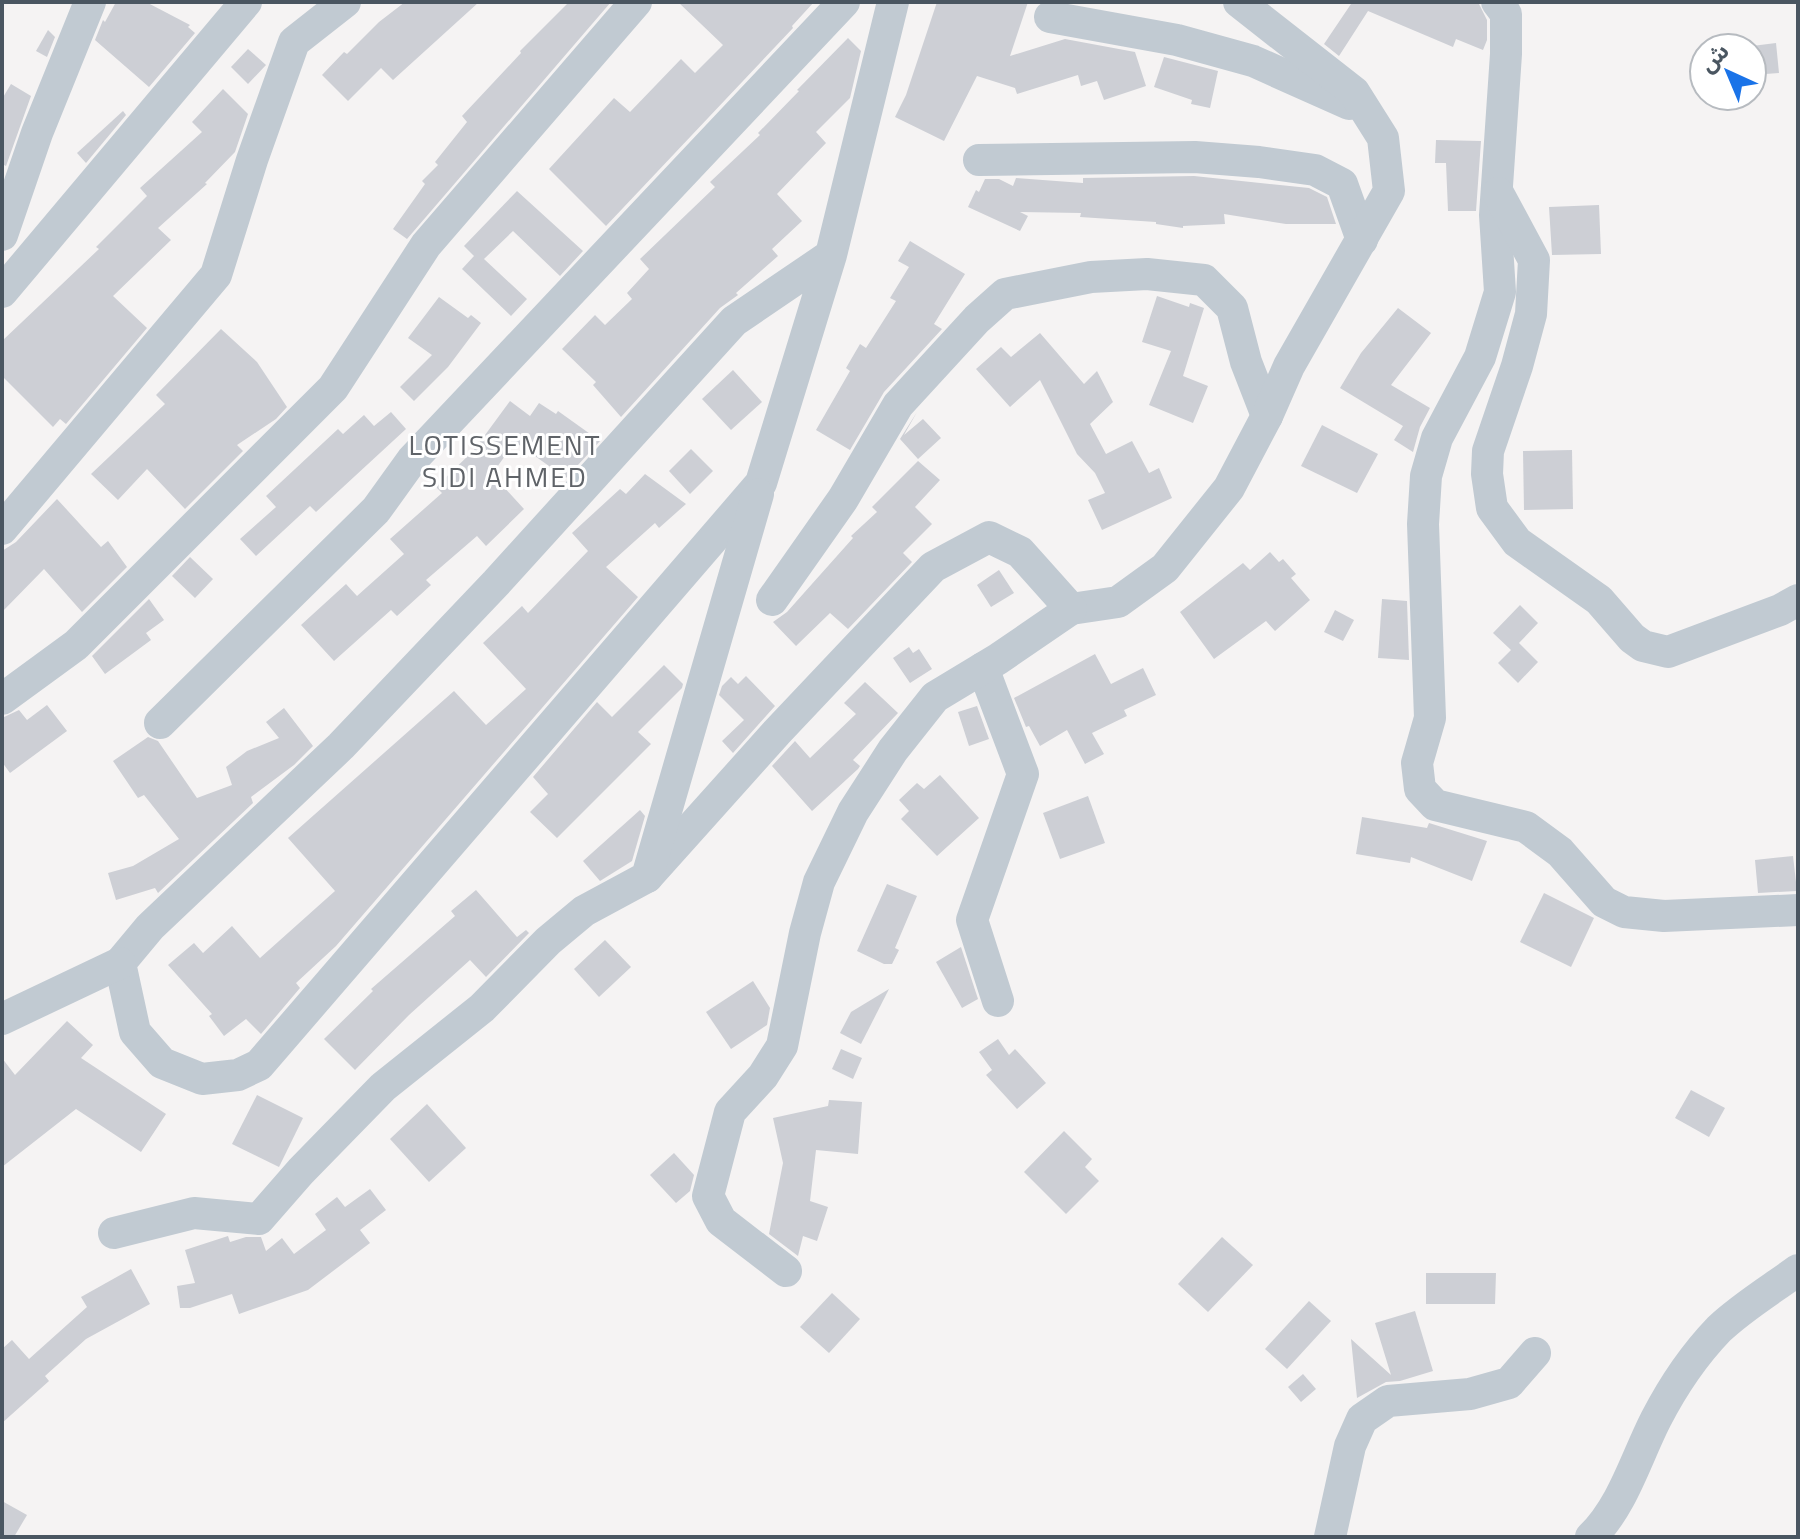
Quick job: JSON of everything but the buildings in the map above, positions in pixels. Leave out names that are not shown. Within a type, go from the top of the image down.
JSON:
[{"type":"street","points":[[2,235],[37,133],[90,2]]},
{"type":"street","points":[[2,292],[246,2]]},
{"type":"street","points":[[2,529],[216,275],[294,42],[345,2]]},
{"type":"street","points":[[2,699],[76,645],[333,388],[426,245],[636,2]]},
{"type":"street","points":[[160,723],[376,510],[412,460],[844,2]]},
{"type":"street","points":[[647,877],[761,483],[831,255],[893,2]]},
{"type":"street","points":[[786,1271],[721,1221],[708,1196],[730,1112],[763,1076],[782,1046],[805,933],[819,882],[853,812],[893,750],[935,697],[1071,609],[1118,602],[1165,568],[1229,488],[1289,366],[1389,191],[1383,138],[1354,92],[1239,2]]},
{"type":"street","points":[[1497,2],[1506,14],[1495,215],[1500,292],[1480,357],[1437,438],[1426,476],[1423,524],[1430,718],[1417,763],[1420,789],[1435,805],[1526,827],[1560,852],[1604,902],[1624,912],[1664,916],[1798,910]]},
{"type":"street","points":[[1050,17],[1177,40],[1253,61],[1367,112]]},
{"type":"street","points":[[979,160],[1195,157],[1315,170],[1342,184],[1362,240]]},
{"type":"street","points":[[1496,190],[1534,260],[1531,314],[1488,451],[1487,474],[1492,508],[1517,542],[1599,600],[1632,638],[1643,646],[1668,652],[1780,610],[1798,600]]},
{"type":"street","points":[[2,1019],[120,963],[150,927],[341,746],[496,583],[734,321],[831,255]]},
{"type":"street","points":[[772,600],[843,499],[898,405],[977,319],[1005,294],[1105,276],[1147,274],[1204,280],[1232,308],[1246,362],[1267,416]]},
{"type":"street","points":[[120,963],[135,1032],[162,1063],[202,1079],[238,1075],[259,1065],[761,483]]},
{"type":"street","points":[[114,1233],[194,1213],[259,1219],[383,1087],[482,1008],[548,941],[584,911],[647,877],[777,732],[933,567],[989,537],[1020,552],[1071,609]]},
{"type":"street","points":[[983,668],[1023,774],[972,920],[998,1001]]},
{"type":"street","points":[[1591,1537],[1627,1484],[1656,1418],[1686,1369],[1720,1328],[1798,1270]]},
{"type":"street","points":[[1330,1537],[1350,1446],[1362,1419],[1388,1401],[1470,1394],[1509,1383],[1535,1353]]},
{"type":"district","name":"LOTISSEMENT SIDI AHMED","points":[[505,461]]}]
